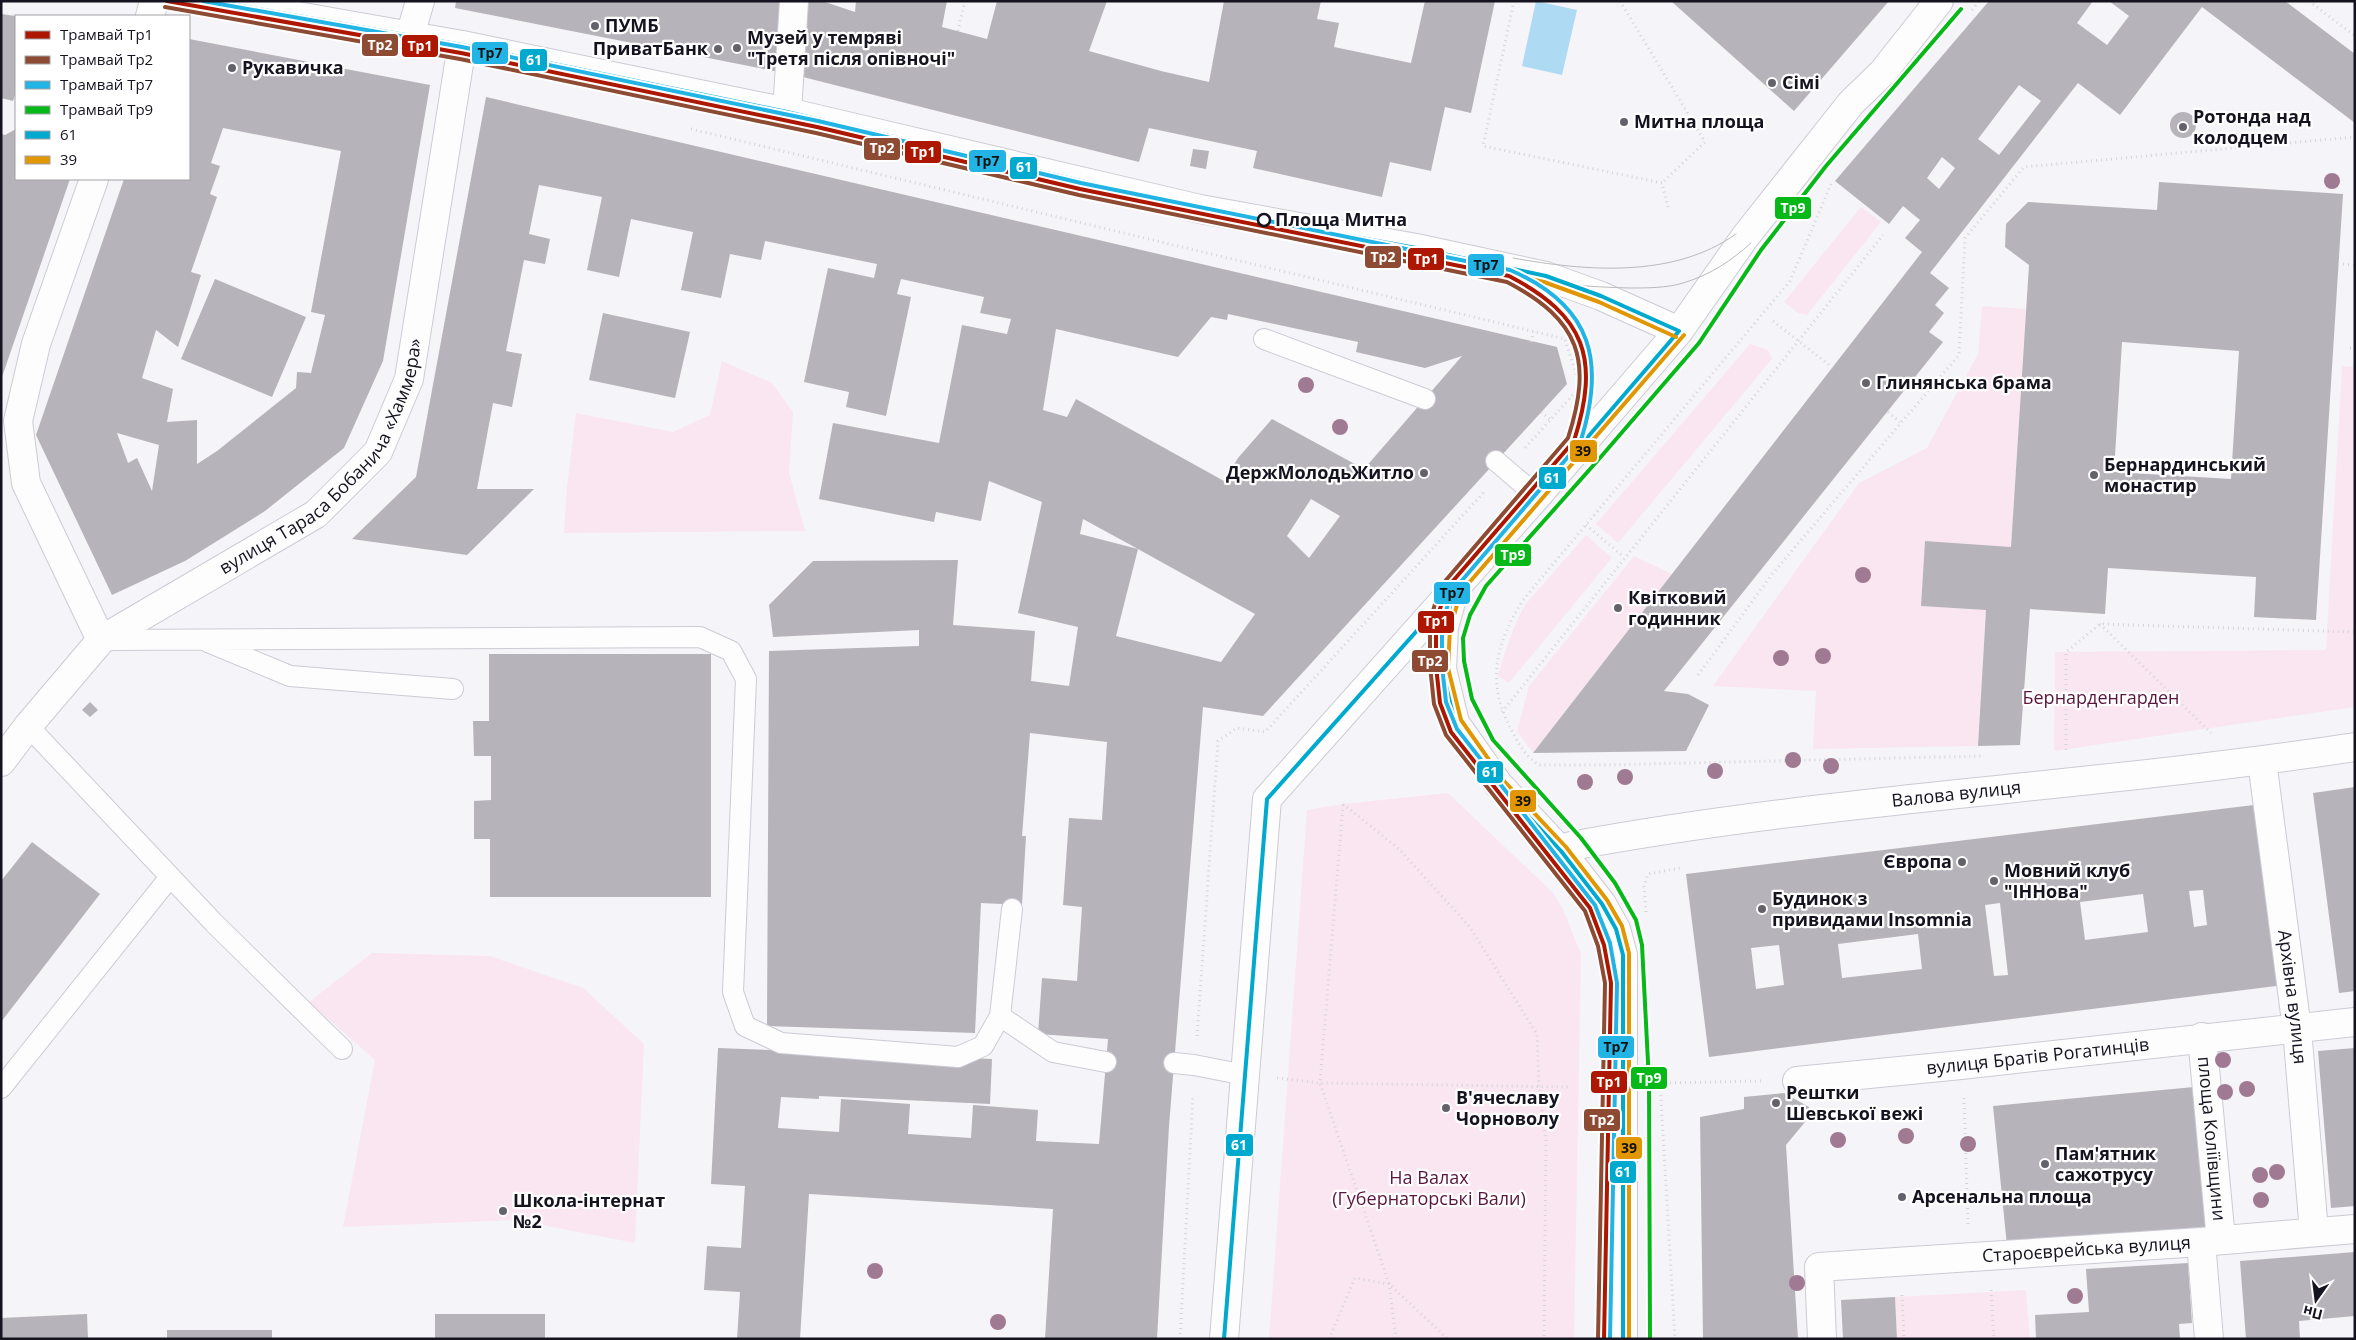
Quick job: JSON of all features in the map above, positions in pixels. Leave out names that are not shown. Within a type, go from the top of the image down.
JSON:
[{"type":"street","points":[[150,15],[154,1]]},
{"type":"street","points":[[212,1],[248,4],[462,45],[787,112],[1200,209],[1416,248],[1546,276],[1601,296],[1679,331]]},
{"type":"street","points":[[410,36],[420,1]]},
{"type":"street","points":[[787,112],[794,1]]},
{"type":"street","points":[[1224,1339],[1267,799],[1537,496],[1679,331],[1745,237],[1851,104],[1883,72],[1939,1]]},
{"type":"street","name":"вулиця Тараса Бобанича «Хаммера»","points":[[1,762],[28,726],[101,640],[316,514],[378,452],[409,379],[462,45]]},
{"type":"street","points":[[94,180],[36,344],[18,421],[26,483],[101,640]]},
{"type":"street","points":[[1455,588],[1444,627],[1442,669],[1455,723],[1499,784],[1560,851],[1602,904],[1616,930],[1623,955],[1623,1339]]},
{"type":"street","name":"Валова вулиця","points":[[1560,851],[1571,846],[1718,822],[2262,761],[2355,747]]},
{"type":"street","name":"Архівна вулиця","points":[[2262,761],[2297,1029],[2314,1232]]},
{"type":"street","name":"вулиця Братів Рогатинців","points":[[1797,1081],[2355,1022]]},
{"type":"street","name":"площа Коліївщини","points":[[2202,1038],[2211,1241],[2209,1339]]},
{"type":"street","name":"Староєврейська вулиця","points":[[1822,1339],[1819,1267],[2211,1241],[2355,1229]]},
{"type":"lane","points":[[1264,339],[1425,399]]},
{"type":"lane","points":[[1501,465],[1537,496]]},
{"type":"lane","points":[[101,640],[700,637],[731,651],[746,679],[733,992],[745,1026],[781,1043],[958,1057],[983,1046],[1000,1016],[1012,909]]},
{"type":"lane","points":[[200,639],[290,676],[454,688]]},
{"type":"lane","points":[[28,726],[170,877],[342,1048]]},
{"type":"lane","points":[[1,1088],[170,877]]},
{"type":"lane","points":[[1000,1016],[1053,1052],[1106,1062]]},
{"type":"lane","points":[[1174,1063],[1245,1075]]},
{"type":"path","points":[[958,31],[965,1]]},
{"type":"path","points":[[1514,1],[1483,146],[1662,183]]},
{"type":"path","points":[[1620,1],[1705,142],[1662,183]]},
{"type":"path","points":[[1967,17],[1979,1]]},
{"type":"path","points":[[2310,1],[2355,36]]},
{"type":"path","points":[[690,128],[1565,339],[1580,387],[1551,420],[1501,465],[1265,732],[1237,728],[1218,741],[1194,1065],[1180,1339]]},
{"type":"path","points":[[1698,675],[1773,573],[1959,355],[1965,238],[2024,167],[2355,137]]},
{"type":"path","points":[[1834,178],[1790,281],[1523,600],[1502,640],[1495,674],[1502,712],[1530,760],[1539,765],[1982,756]]},
{"type":"path","points":[[1662,183],[1668,207]]},
{"type":"path","points":[[1502,712],[1624,557],[1883,236]]},
{"type":"path","points":[[2338,264],[2355,266]]},
{"type":"path","points":[[1773,321],[1833,368]]},
{"type":"path","points":[[1531,342],[1534,332]]},
{"type":"path","points":[[2350,348],[2355,348]]},
{"type":"path","points":[[1541,412],[1551,420]]},
{"type":"path","points":[[1888,412],[1900,422]]},
{"type":"path","points":[[1586,525],[1624,557]]},
{"type":"path","points":[[2066,755],[2066,652],[2100,624],[2355,632]]},
{"type":"path","points":[[2100,624],[2213,736]]},
{"type":"path","points":[[1396,1339],[1389,1284],[1320,1082],[1343,804],[1399,849],[1469,926],[1537,1034],[1538,1086],[1546,1140],[1544,1339]]},
{"type":"path","points":[[1646,916],[1644,886],[1648,874],[1680,868]]},
{"type":"path","points":[[1659,1063],[1675,1339]]},
{"type":"path","points":[[1961,1065],[1979,1257],[1994,1339]]},
{"type":"path","points":[[1245,1075],[1320,1082],[1569,1087]]},
{"type":"path","points":[[1660,1083],[1797,1081]]},
{"type":"path","points":[[1899,1262],[1904,1339]]},
{"type":"path","points":[[1329,1339],[1355,1278],[1389,1284],[1448,1339]]},
{"type":"green space","points":[[1861,207],[1881,222],[1807,315],[1798,313],[1784,302]]},
{"type":"green space","points":[[1982,306],[2026,309],[2011,547],[1925,541],[1921,606],[1986,610],[1978,746],[1813,749],[1816,691],[1713,686],[1859,483],[1927,448],[1978,354]]},
{"type":"green space","points":[[1750,344],[1768,350],[1772,359],[1618,543],[1596,524]]},
{"type":"green space","points":[[722,361],[772,383],[793,412],[789,473],[805,531],[564,533],[567,487],[576,413],[673,432],[710,415]]},
{"type":"green space","name":"Бернарденгарден","points":[[2342,366],[2355,367],[2355,707],[2054,751],[2055,652],[2326,650]]},
{"type":"green space","points":[[1586,535],[1612,558],[1509,683],[1498,676],[1509,640],[1520,614],[1525,605]]},
{"type":"green space","points":[[1634,556],[1672,574],[1533,753],[1517,731],[1529,686]]},
{"type":"green space","name":"На Валах (Губернаторські Вали)","points":[[1448,793],[1552,892],[1562,907],[1581,954],[1574,1339],[1269,1339],[1307,810],[1343,804]]},
{"type":"green space","name":"Школа-інтернат №2","points":[[372,953],[490,956],[583,988],[644,1044],[635,1243],[517,1220],[343,1227],[375,1060],[309,1002]]},
{"type":"green space","points":[[2026,1290],[2030,1339],[1897,1339],[1895,1297]]},
{"type":"water","points":[[1536,1],[1577,10],[1562,75],[1522,66]]},
{"type":"building","points":[[456,1],[783,1],[779,72],[455,8]]},
{"type":"building","points":[[804,1],[822,1],[855,12],[856,1],[947,1],[942,27],[987,39],[997,1],[1107,1],[1089,51],[1209,82],[1224,1],[1321,1],[1317,19],[1339,23],[1334,47],[1411,63],[1425,1],[1495,1],[1471,113],[1445,107],[1431,171],[1390,162],[1382,197],[1253,168],[1257,151],[1149,128],[1139,162],[799,76]]},
{"type":"building","points":[[1671,1],[1889,1],[1794,111]]},
{"type":"building","points":[[1989,1],[2093,1],[2077,23],[2107,45],[2129,16],[2109,1],[2285,1],[2355,54],[2355,123],[2202,7],[2120,115],[2078,83],[1930,273],[1949,288],[1935,305],[1944,313],[1929,332],[1943,342],[1664,691],[1688,694],[1709,705],[1686,751],[1533,753],[1922,252],[1905,238],[1920,220],[1903,206],[1889,224],[1835,181]],"holes":[[[2019,85],[2041,101],[1999,155],[1978,139]],[[1942,157],[1955,168],[1939,189],[1927,178]]]},
{"type":"building","points":[[1,14],[15,16],[15,95],[13,101],[1,98]]},
{"type":"building","points":[[190,39],[430,85],[383,361],[344,448],[265,511],[185,561],[112,595],[36,435],[124,180],[190,180]],"holes":[[[223,128],[341,151],[311,312],[325,315],[311,373],[297,372],[296,388],[217,451],[197,464],[197,420],[167,422],[173,389],[142,378],[156,330],[178,347],[201,275],[191,272],[217,197],[210,194],[220,166],[211,163]],[[117,433],[159,445],[152,491],[137,458],[128,463]]]},
{"type":"building","points":[[486,97],[1557,347],[1567,384],[1263,716],[1203,707],[1169,1126],[1157,1339],[1045,1339],[1053,1209],[809,1194],[800,1339],[737,1339],[740,1292],[704,1290],[707,1246],[741,1248],[745,1186],[711,1184],[718,1048],[992,1059],[990,1104],[819,1096],[819,1099],[781,1097],[778,1128],[839,1132],[841,1099],[910,1104],[908,1134],[971,1138],[973,1105],[1038,1110],[1036,1141],[1099,1144],[1108,1039],[1038,1034],[1042,978],[1077,981],[1082,907],[1063,905],[1069,818],[1102,820],[1107,742],[1030,733],[1022,836],[1026,836],[1022,905],[981,903],[975,1033],[767,1026],[769,651],[919,646],[919,630],[773,637],[769,605],[813,561],[958,560],[953,625],[1035,631],[1031,681],[1069,686],[1078,627],[1018,613],[1042,502],[989,481],[981,521],[936,512],[934,522],[819,499],[833,423],[939,443],[962,325],[1007,334],[1011,319],[980,313],[984,297],[901,279],[897,294],[911,297],[886,416],[846,407],[849,392],[804,382],[828,268],[874,278],[877,264],[765,241],[761,260],[730,254],[721,298],[681,290],[693,232],[631,219],[619,277],[587,270],[602,197],[539,185],[529,234],[550,239],[545,264],[524,260],[506,351],[522,354],[512,407],[493,403],[477,489],[534,489],[467,555],[352,539],[416,477]],"holes":[[[1228,314],[1358,342],[1356,352],[1425,368],[1462,356],[1364,469],[1272,419],[1238,458],[1224,481],[1076,399],[1067,417],[1043,410],[1056,329],[1178,357],[1211,317],[1227,320]],[[1311,499],[1340,516],[1309,558],[1287,536]],[[1083,519],[1138,549],[1080,534]],[[1138,549],[1255,614],[1221,662],[1116,636]]]},
{"type":"building","name":"Ротонда над колодцем","points":[[2183,112],[2192,116],[2196,125],[2192,134],[2183,138],[2174,134],[2170,125],[2174,116]]},
{"type":"building","points":[[15,130],[15,180],[70,180],[2,377],[1,134],[5,135]]},
{"type":"building","points":[[1193,149],[1209,151],[1206,169],[1190,166]]},
{"type":"building","name":"Бернардинський монастир","points":[[2159,182],[2343,194],[2316,620],[2254,617],[2256,577],[2108,568],[2105,614],[2030,609],[2020,745],[1978,746],[1986,610],[1921,606],[1925,541],[2011,547],[2029,265],[2005,247],[2006,224],[2028,202],[2157,210]],"holes":[[[2122,342],[2239,351],[2231,479],[2114,472]]]},
{"type":"building","points":[[215,279],[306,317],[272,397],[181,359]]},
{"type":"building","points":[[603,313],[690,332],[675,398],[589,380]]},
{"type":"building","points":[[489,654],[711,654],[711,897],[490,897],[490,839],[474,839],[474,801],[491,800],[491,756],[474,756],[473,721],[489,721]]},
{"type":"building","points":[[90,702],[98,710],[90,717],[82,710]]},
{"type":"building","points":[[2355,787],[2355,991],[2339,993],[2313,793]]},
{"type":"building","points":[[2262,804],[2284,985],[1709,1057],[1686,874]],"holes":[[[2203,890],[2207,925],[2194,927],[2189,891]],[[2143,894],[2148,932],[2085,940],[2080,902]],[[2000,903],[2008,975],[1994,976],[1985,905]],[[1918,934],[1922,969],[1842,978],[1838,944]],[[1779,945],[1784,985],[1756,989],[1751,948]]]},
{"type":"building","points":[[32,842],[100,894],[1,1022],[1,881]]},
{"type":"building","points":[[2355,1048],[2355,1206],[2331,1208],[2318,1051]]},
{"type":"building","points":[[2194,1087],[2208,1227],[2007,1246],[1993,1106]]},
{"type":"building","points":[[1784,1093],[1809,1107],[1810,1116],[1786,1145],[1798,1339],[1703,1339],[1700,1117],[1744,1109],[1744,1097]]},
{"type":"building","points":[[2355,1252],[2355,1316],[2299,1321],[2300,1339],[2246,1339],[2240,1261]]},
{"type":"building","points":[[2188,1263],[2192,1323],[2179,1324],[2180,1339],[2036,1339],[2035,1315],[2089,1312],[2086,1269]]},
{"type":"building","points":[[1895,1297],[1897,1339],[1843,1339],[1841,1300]]},
{"type":"building","points":[[87,1314],[88,1339],[1,1339],[1,1318]]},
{"type":"building","points":[[435,1314],[545,1314],[545,1339],[435,1339]]},
{"type":"building","points":[[167,1330],[272,1330],[272,1339],[167,1339]]},
{"type":"tram line","name":"Тр1","points":[[167,1],[461,53],[817,127],[1080,189],[1509,276],[1535,291],[1555,307],[1570,324],[1580,343],[1585,363],[1586,386],[1582,412],[1574,441],[1446,589],[1436,622],[1436,666],[1440,703],[1451,732],[1590,908],[1604,945],[1611,983],[1604,1339]]},
{"type":"tram line","name":"Тр7","points":[[203,1],[462,47],[818,121],[1081,183],[1510,270],[1538,284],[1560,301],[1575,319],[1586,340],[1591,362],[1592,387],[1588,414],[1580,443],[1452,592],[1442,623],[1442,666],[1446,702],[1457,729],[1595,905],[1610,943],[1617,983],[1610,1339]]},
{"type":"tram line","name":"Тр2","points":[[165,7],[460,59],[816,133],[1079,195],[1507,282],[1532,296],[1551,311],[1565,327],[1574,345],[1579,364],[1576,410],[1568,438],[1440,587],[1430,621],[1430,666],[1434,704],[1446,735],[1585,911],[1598,946],[1605,983],[1598,1339]]},
{"type":"tram line","name":"Тр9","points":[[1650,1339],[1649,1082],[1642,945],[1636,920],[1615,883],[1581,838],[1493,740],[1472,699],[1464,661],[1463,638],[1470,615],[1486,586],[1699,343],[1761,250],[1826,166],[1961,9]]},
{"type":"tram line","points":[[1513,258],[1541,263],[1599,268],[1657,265],[1685,259],[1711,248],[1736,234]]},
{"type":"tram line","points":[[1509,276],[1599,287],[1643,288],[1670,286],[1693,280],[1711,272],[1736,256],[1751,243]]},
{"type":"transit line","name":"61","points":[[213,1],[462,45],[787,112],[1200,209],[1416,248],[1546,276],[1601,296],[1679,331]]},
{"type":"transit line","name":"39","points":[[211,7],[461,51],[786,118],[1199,215],[1415,254],[1544,282],[1599,302],[1676,337]]},
{"type":"transit line","name":"61","points":[[1224,1339],[1267,799],[1537,496],[1679,331]]},
{"type":"transit line","name":"39","points":[[1629,1339],[1629,953],[1622,926],[1607,900],[1566,847],[1504,781],[1461,720],[1448,668],[1450,628],[1461,592],[1684,335]]},
{"type":"transit line","name":"61","points":[[1459,584],[1455,589],[1444,627],[1442,669],[1455,723],[1499,785],[1561,851],[1602,904],[1616,929],[1623,955],[1623,1339]]},
{"type":"place","name":"ПУМБ","points":[[595,26]]},
{"type":"place","name":"Музей у темряві \"Третя після опівночі\"","points":[[737,48]]},
{"type":"place","name":"ПриватБанк","points":[[718,49]]},
{"type":"place","name":"Рукавичка","points":[[232,68]]},
{"type":"place","name":"Сімі","points":[[1772,83]]},
{"type":"place","name":"Митна площа","points":[[1624,122]]},
{"type":"place","name":"Ротонда над колодцем","points":[[2183,127]]},
{"type":"place","name":"Площа Митна","points":[[1264,220]]},
{"type":"place","name":"Глинянська брама","points":[[1866,383]]},
{"type":"place","name":"ДержМолодьЖитло","points":[[1424,473]]},
{"type":"place","name":"Бернардинський монастир","points":[[2094,475]]},
{"type":"place","name":"Квітковий годинник","points":[[1618,608]]},
{"type":"place","name":"Європа","points":[[1962,862]]},
{"type":"place","name":"Мовний клуб \"ІННова\"","points":[[1994,881]]},
{"type":"place","name":"Будинок з привидами Insomnia","points":[[1762,909]]},
{"type":"place","name":"Рештки Шевської вежі","points":[[1776,1103]]},
{"type":"place","name":"В'ячеславу Чорноволу","points":[[1446,1108]]},
{"type":"place","name":"Пам'ятник сажотрусу","points":[[2045,1164]]},
{"type":"place","name":"Арсенальна площа","points":[[1902,1197]]},
{"type":"place","name":"Школа-інтернат №2","points":[[503,1211]]}]
